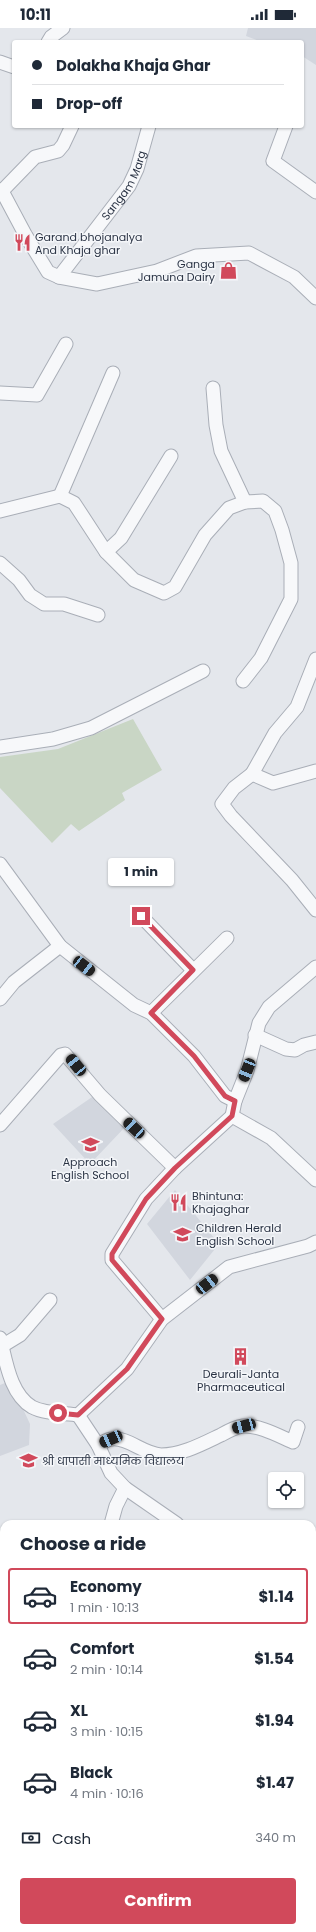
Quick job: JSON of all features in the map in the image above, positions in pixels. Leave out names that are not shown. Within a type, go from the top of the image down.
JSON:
[{"type":"street","points":[[49,40],[63,28]]},
{"type":"street","points":[[0,62],[12,66]]},
{"type":"street","points":[[71,128],[63,145],[58,151],[35,157],[1,190],[48,272],[60,277],[97,284],[157,271],[196,256],[249,253],[294,277],[316,298]]},
{"type":"street","name":"Sangam Marg","points":[[60,277],[129,186],[137,170],[148,128]]},
{"type":"street","points":[[285,128],[273,161],[316,192]]},
{"type":"street","points":[[0,393],[37,395],[66,344]]},
{"type":"street","points":[[60,496],[113,373]]},
{"type":"street","points":[[213,388],[216,425],[221,451],[246,502]]},
{"type":"street","points":[[106,552],[121,538],[171,456]]},
{"type":"street","points":[[0,511],[60,496],[74,502],[106,552],[134,580],[164,593],[175,587],[206,535],[228,508],[246,502],[263,501],[275,511],[282,530],[291,564],[291,599],[261,658],[244,681]]},
{"type":"street","points":[[0,563],[19,580],[30,595],[44,604],[64,604],[98,615]]},
{"type":"street","points":[[316,658],[297,707],[275,732],[252,774],[234,788],[222,804],[231,816],[292,880],[316,910]]},
{"type":"street","points":[[0,747],[53,739],[91,728],[203,671]]},
{"type":"street","points":[[252,774],[273,783],[316,771]]},
{"type":"street","points":[[0,864],[60,946],[134,1005],[151,1013],[194,1056],[225,1096],[235,1101]]},
{"type":"street","points":[[141,916],[193,970]]},
{"type":"street","points":[[151,1013],[227,938]]},
{"type":"street","points":[[0,999],[14,982],[60,946]]},
{"type":"street","points":[[162,1319],[112,1260],[112,1254],[146,1199],[175,1168],[232,1116],[235,1101],[247,1070],[259,1023],[269,1007],[316,967]]},
{"type":"street","points":[[255,1035],[286,1049],[295,1050],[304,1045],[316,1042]]},
{"type":"street","points":[[0,1125],[61,1055],[65,1054],[100,1095],[175,1168]]},
{"type":"street","points":[[232,1116],[272,1138],[316,1180]]},
{"type":"street","points":[[50,1300],[20,1335],[1,1342],[9,1374],[19,1394],[32,1407],[42,1411],[78,1415],[127,1369],[162,1319],[229,1267],[308,1246],[316,1242]]},
{"type":"street","points":[[78,1415],[98,1445],[111,1473],[126,1488],[170,1520]]},
{"type":"street","points":[[98,1445],[111,1439],[122,1440],[148,1452],[160,1455],[194,1448],[233,1429],[244,1426],[259,1429],[292,1442],[298,1427]]},
{"type":"street","points":[[112,1520],[116,1506],[126,1488]]},
{"type":"shaded area","points":[[248,28],[316,28],[316,65],[304,57],[304,40],[257,40],[246,36]]},
{"type":"shaded area","name":"Approach English School","points":[[95,1095],[127,1125],[90,1164],[53,1124]]},
{"type":"shaded area","name":"Children Herald English School","points":[[175,1190],[219,1244],[190,1280],[147,1224]]},
{"type":"shaded area","points":[[10,1381],[30,1424],[29,1445],[0,1456],[0,1385]]},
{"type":"green space","points":[[133,719],[162,770],[122,793],[125,800],[79,831],[71,824],[52,843],[0,788],[0,757],[58,749]]},
{"type":"place","name":"Garand bhojanalya And Khaja ghar","points":[[22,243]]},
{"type":"place","name":"Ganga Jamuna Dairy","points":[[228,270]]},
{"type":"place","name":"Approach English School","points":[[90,1144]]},
{"type":"place","name":"Bhintuna: Khajaghar","points":[[179,1202]]},
{"type":"place","name":"Children Herald English School","points":[[183,1234]]},
{"type":"place","name":"Deurali-Janta Pharmaceutical","points":[[241,1356]]},
{"type":"place","name":"श्री धापासी माध्यमिक विद्यालय","points":[[29,1461]]},
{"type":"route","points":[[58,1413],[78,1415],[127,1369],[162,1319],[112,1260],[114,1248],[146,1199],[175,1168],[232,1116],[235,1101],[225,1096],[194,1056],[151,1013],[193,970],[141,916]]}]
